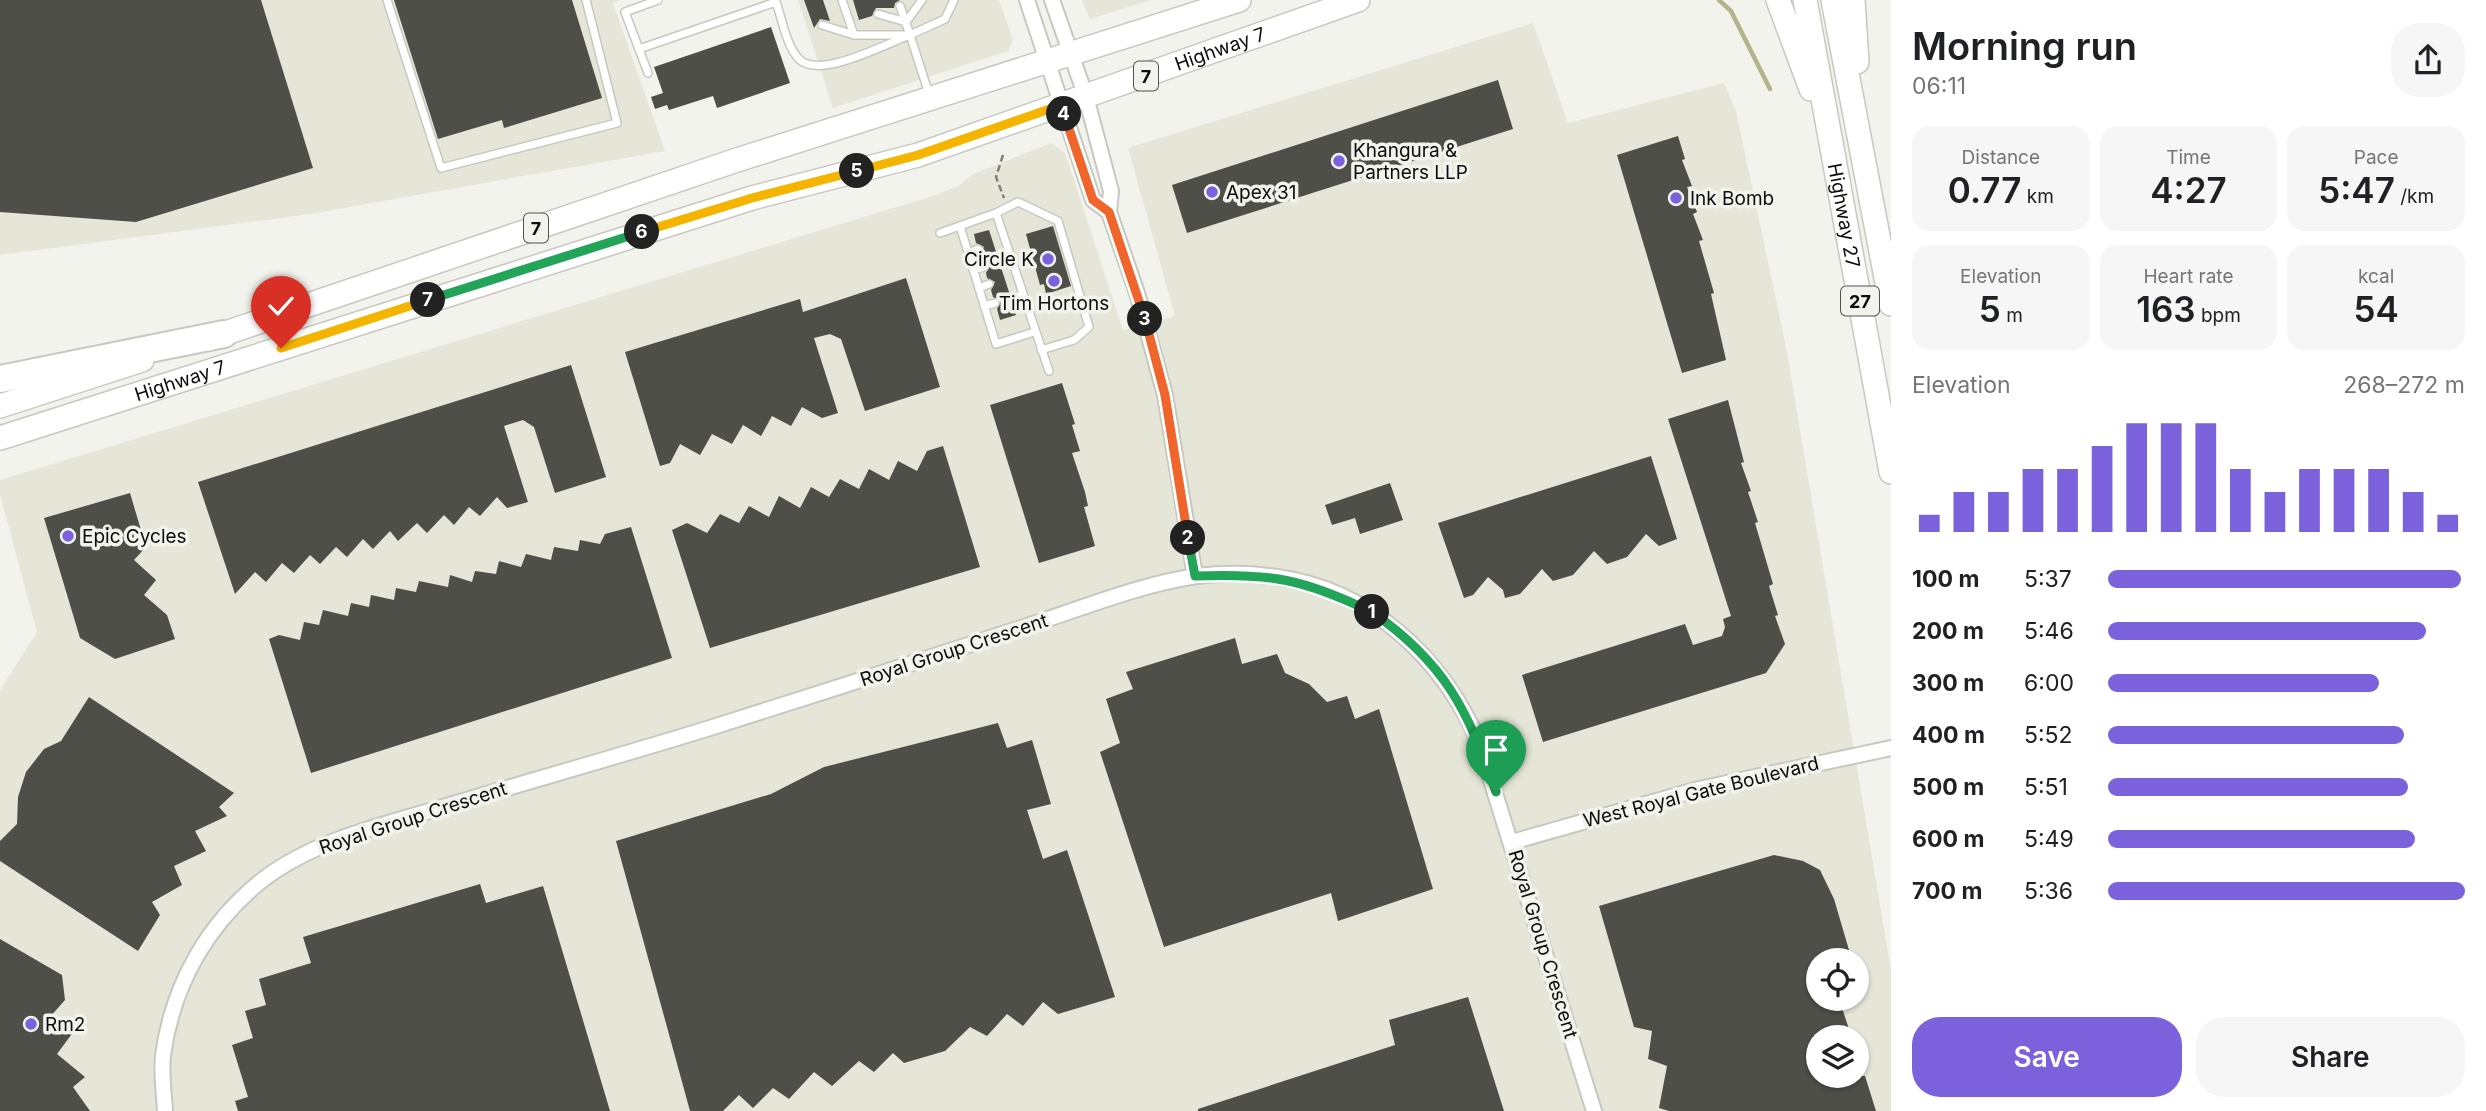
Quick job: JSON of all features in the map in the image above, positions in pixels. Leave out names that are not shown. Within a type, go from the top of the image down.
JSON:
[{"type":"highway","points":[[0,379],[224,334]]},
{"type":"main road","name":"Highway 7","points":[[0,406],[224,334],[734,161],[1239,0]]},
{"type":"main road","name":"Highway 7","points":[[0,438],[752,198],[918,155],[1358,0]]},
{"type":"main road","points":[[1778,0],[1831,142]]},
{"type":"main road","name":"Highway 27","points":[[1805,0],[1891,472]]},
{"type":"main road","name":"Highway 27","points":[[1833,0],[1891,304]]},
{"type":"main road","points":[[1853,0],[1860,135]]},
{"type":"street","points":[[1027,0],[1093,200],[1109,212]]},
{"type":"street","points":[[1052,0],[1073,52],[1086,97],[1111,191],[1109,212],[1141,306],[1165,395],[1195,576]]},
{"type":"street","name":"Royal Group Crescent","points":[[165,1111],[163,1058],[173,1011],[191,962],[224,916],[265,878],[312,850],[545,776],[709,728],[1120,596],[1195,576],[1278,577],[1321,587],[1373,612],[1411,641],[1447,681],[1463,706],[1479,742],[1594,1111]]},
{"type":"street","name":"West Royal Gate Boulevard","points":[[1512,842],[1699,789],[1891,748]]},
{"type":"lane","points":[[387,0],[441,168],[617,123],[586,0]]},
{"type":"lane","points":[[648,73],[625,12],[658,0]]},
{"type":"lane","points":[[842,0],[854,35]]},
{"type":"lane","points":[[906,22],[922,0]]},
{"type":"lane","points":[[639,50],[776,1],[793,51],[805,64],[814,68],[831,65],[946,19],[954,0]]},
{"type":"lane","points":[[900,6],[931,99]]},
{"type":"lane","points":[[878,14],[906,22]]},
{"type":"lane","points":[[822,25],[854,35],[910,35]]},
{"type":"lane","points":[[940,233],[1018,202],[1058,220],[1089,327],[1085,334],[1041,350]]},
{"type":"lane","points":[[996,213],[1049,371]]},
{"type":"lane","points":[[960,226],[996,344],[1034,332]]},
{"type":"lane","points":[[994,244],[1005,240]]},
{"type":"lane","points":[[968,253],[978,249]]},
{"type":"lane","points":[[1000,262],[1011,259]]},
{"type":"lane","points":[[973,270],[984,267]]},
{"type":"lane","points":[[1005,280],[1016,276]]},
{"type":"lane","points":[[979,288],[989,285]]},
{"type":"lane","points":[[1011,298],[1022,295]]},
{"type":"lane","points":[[984,306],[995,303]]},
{"type":"path","points":[[1003,155],[996,177],[1007,207]]},
{"type":"shaded area","points":[[0,0],[620,0],[613,3],[665,151],[310,214],[0,255]]},
{"type":"shaded area","points":[[798,0],[999,0],[1013,40],[1008,51],[833,108]]},
{"type":"shaded area","points":[[1082,0],[1151,0],[1090,19]]},
{"type":"shaded area","points":[[1533,23],[1568,123],[1724,83],[1736,111],[1786,347],[1891,970],[1891,1111],[0,1111],[0,690],[37,632],[0,495],[0,480],[936,195],[959,186],[971,175],[1051,143],[1065,153],[1123,330],[1175,316],[1128,148]]},
{"type":"building","points":[[0,0],[261,0],[313,168],[136,222],[0,212]]},
{"type":"building","points":[[394,0],[572,0],[602,98],[504,128],[502,120],[438,139]]},
{"type":"building","points":[[804,0],[823,0],[830,21],[820,19],[814,28]]},
{"type":"building","points":[[853,0],[900,0],[895,3],[894,8],[876,8],[872,16],[859,20]]},
{"type":"building","points":[[771,27],[790,83],[717,108],[713,96],[669,110],[667,105],[655,109],[651,97],[663,93],[654,67]]},
{"type":"building","points":[[1498,80],[1513,129],[1187,233],[1172,185]]},
{"type":"building","points":[[1678,136],[1685,159],[1682,160],[1692,186],[1687,187],[1697,212],[1693,214],[1703,240],[1699,241],[1714,293],[1711,294],[1726,360],[1682,373],[1617,155]]},
{"type":"building","name":"Circle K","points":[[1053,226],[1071,286],[1046,294],[1044,284],[1040,285],[1026,234]]},
{"type":"building","points":[[989,230],[1009,292],[1005,300],[1012,304],[1016,315],[1000,320],[997,309],[1001,301],[993,297],[991,290],[995,282],[987,278],[986,273],[990,265],[982,261],[980,255],[984,247],[976,243],[974,234]]},
{"type":"building","points":[[906,278],[940,387],[865,411],[841,339],[830,334],[814,338],[838,413],[822,418],[802,407],[791,426],[772,416],[761,436],[743,425],[732,444],[712,434],[700,455],[680,444],[670,463],[660,466],[625,352],[800,299],[803,312]]},
{"type":"building","points":[[571,365],[606,477],[555,493],[534,427],[523,420],[504,426],[528,502],[507,508],[497,497],[480,516],[469,507],[454,525],[444,515],[427,533],[417,523],[398,541],[390,531],[373,549],[363,539],[347,557],[336,547],[320,564],[310,555],[294,573],[282,563],[266,582],[255,572],[235,594],[198,482]]},
{"type":"building","points":[[1062,383],[1075,424],[1072,425],[1080,451],[1072,453],[1085,492],[1088,506],[1084,507],[1095,546],[1039,563],[990,405]]},
{"type":"building","points":[[1728,400],[1744,462],[1741,463],[1751,491],[1748,492],[1758,522],[1755,523],[1773,584],[1769,586],[1778,615],[1775,616],[1785,644],[1766,673],[1543,742],[1522,675],[1685,624],[1693,645],[1722,636],[1725,627],[1723,619],[1731,616],[1668,419]]},
{"type":"building","points":[[943,446],[980,567],[710,648],[672,530],[687,523],[707,533],[720,514],[739,523],[749,506],[769,517],[779,496],[800,508],[811,487],[829,497],[840,479],[859,489],[869,469],[889,480],[898,461],[917,471],[927,451]]},
{"type":"building","points":[[1651,456],[1677,539],[1659,546],[1646,534],[1627,557],[1607,564],[1594,551],[1573,575],[1553,581],[1542,569],[1520,594],[1505,598],[1503,590],[1488,577],[1473,595],[1464,598],[1438,523]]},
{"type":"building","points":[[1390,483],[1403,520],[1360,534],[1355,518],[1332,525],[1325,505]]},
{"type":"building","points":[[130,493],[146,547],[134,560],[156,580],[144,595],[167,615],[175,639],[115,659],[80,638],[44,518]]},
{"type":"building","points":[[631,527],[672,658],[311,773],[269,639],[279,635],[300,640],[304,622],[319,625],[323,610],[348,616],[351,603],[369,607],[371,595],[394,600],[396,588],[416,592],[419,581],[448,587],[450,575],[472,582],[475,571],[496,574],[499,561],[521,567],[526,554],[551,560],[554,547],[578,551],[580,540],[600,544],[605,534]]},
{"type":"building","points":[[1235,638],[1242,664],[1277,654],[1285,673],[1309,684],[1327,702],[1347,696],[1355,719],[1379,709],[1433,889],[1338,921],[1331,893],[1164,947],[1100,752],[1120,743],[1106,699],[1133,689],[1126,672]]},
{"type":"building","points":[[89,697],[234,793],[219,807],[227,816],[195,831],[206,851],[174,866],[182,885],[152,902],[160,915],[138,951],[0,861],[0,841],[17,824],[18,797],[26,772],[44,749],[61,741]]},
{"type":"building","points":[[998,723],[1007,748],[1032,740],[1051,804],[1027,810],[1043,859],[1067,850],[1115,997],[1058,1014],[1043,1002],[1023,1026],[1007,1014],[987,1036],[970,1027],[945,1051],[904,1063],[893,1053],[874,1072],[859,1061],[832,1086],[814,1072],[789,1099],[773,1088],[753,1108],[739,1095],[723,1111],[690,1111],[616,841],[771,794],[824,767]]},
{"type":"building","points":[[1774,855],[1803,861],[1820,870],[1834,899],[1848,948],[1806,948],[1806,1011],[1843,1011],[1848,1025],[1806,1025],[1806,1088],[1869,1088],[1876,1111],[1669,1111],[1659,1108],[1667,1066],[1648,1059],[1652,1031],[1634,1027],[1599,906]]},
{"type":"building","points":[[480,884],[486,903],[543,886],[610,1111],[238,1111],[235,1101],[248,1097],[232,1045],[253,1038],[245,1011],[266,1005],[259,979],[311,963],[303,937]]},
{"type":"building","name":"Rm2","points":[[0,939],[62,975],[65,1000],[50,1017],[74,1031],[57,1054],[85,1077],[73,1087],[90,1111],[0,1111]]},
{"type":"building","points":[[1468,997],[1504,1111],[1198,1111],[1395,1045],[1389,1020]]},
{"type":"waterway","points":[[1719,0],[1731,11],[1770,89]]},
{"type":"place","name":"Khangura & Partners LLP","points":[[1339,161]]},
{"type":"place","name":"Apex 31","points":[[1212,192]]},
{"type":"place","name":"Ink Bomb","points":[[1676,198]]},
{"type":"place","name":"Circle K","points":[[1048,259]]},
{"type":"place","name":"Tim Hortons","points":[[1054,281]]},
{"type":"place","name":"Epic Cycles","points":[[68,536]]},
{"type":"place","name":"Rm2","points":[[31,1024]]},
{"type":"route","points":[[281,348],[752,198],[918,155],[1061,105],[1093,200],[1109,212],[1152,342],[1165,395],[1195,576],[1237,574],[1278,577],[1321,587],[1373,612],[1411,641],[1447,681],[1463,706],[1479,742],[1496,792]]}]
